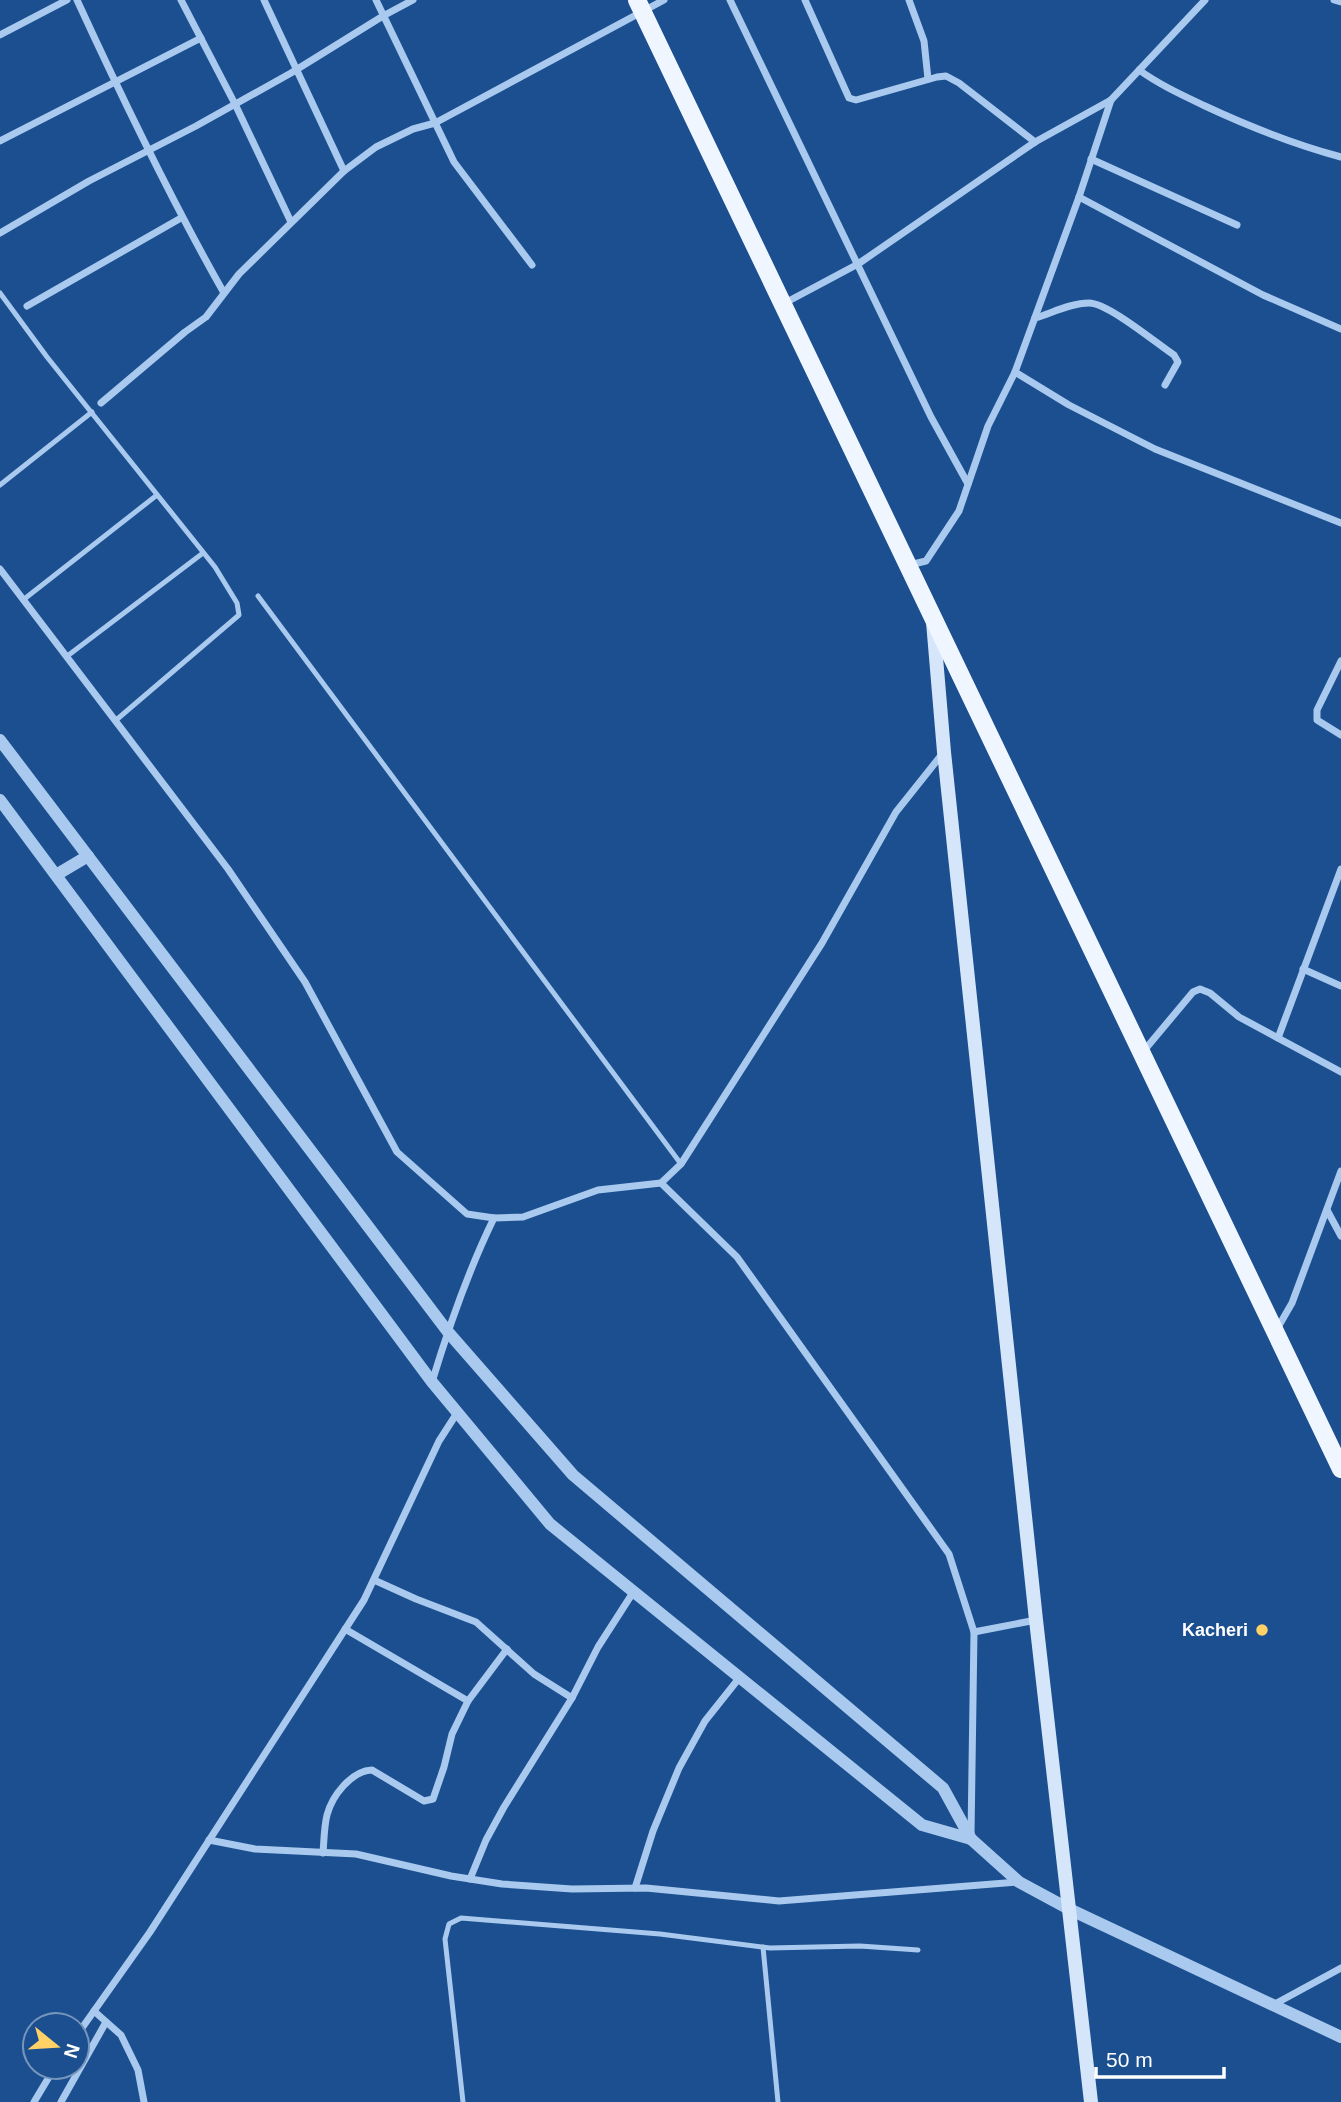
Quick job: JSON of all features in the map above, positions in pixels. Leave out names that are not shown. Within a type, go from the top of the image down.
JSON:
[{"type":"main road","points":[[639,5],[1141,1053],[1339,1459]]},
{"type":"main road","points":[[933,617],[944,752],[1036,1620],[1091,2102]]},
{"type":"street","points":[[0,35],[67,0]]},
{"type":"street","points":[[77,0],[147,151],[224,293]]},
{"type":"street","points":[[181,0],[235,104],[291,222]]},
{"type":"street","points":[[264,0],[344,171]]},
{"type":"street","points":[[376,0],[454,162],[532,265]]},
{"type":"street","points":[[0,233],[89,181],[235,104],[413,0]]},
{"type":"street","points":[[101,403],[206,317],[239,274],[291,222],[344,171],[376,147],[435,123],[639,5],[664,0]]},
{"type":"street","points":[[730,0],[931,417],[968,484]]},
{"type":"street","points":[[805,0],[849,98],[856,100],[946,76],[959,83],[1035,142]]},
{"type":"street","points":[[909,0],[924,41],[928,79]]},
{"type":"street","points":[[783,305],[858,264],[1035,142],[1111,100],[1205,0]]},
{"type":"street","points":[[1334,0],[1341,2]]},
{"type":"street","points":[[0,141],[201,38]]},
{"type":"street","points":[[1139,70],[1158,83],[1250,127],[1297,145],[1341,157]]},
{"type":"street","points":[[908,565],[926,561],[959,512],[988,426],[1015,372],[1035,318],[1111,100]]},
{"type":"street","points":[[1091,159],[1237,225]]},
{"type":"street","points":[[1079,197],[1262,295],[1341,329]]},
{"type":"street","points":[[27,306],[181,218]]},
{"type":"street","points":[[1035,318],[1081,304],[1092,303],[1110,310],[1174,355],[1178,362],[1165,385]]},
{"type":"street","points":[[1015,372],[1069,405],[1155,449],[1341,523]]},
{"type":"street","points":[[0,569],[228,869],[305,982],[397,1152],[467,1214],[494,1218],[523,1217],[598,1190],[661,1183],[681,1164],[822,943],[896,813],[944,752]]},
{"type":"street","points":[[1341,661],[1317,710],[1317,720],[1341,735]]},
{"type":"street","points":[[0,740],[448,1332],[573,1475],[943,1788],[971,1839],[1019,1882],[1069,1909],[1341,2036]]},
{"type":"street","points":[[0,800],[432,1382],[550,1524],[922,1825],[971,1839]]},
{"type":"street","points":[[56,875],[88,856]]},
{"type":"street","points":[[1278,1038],[1341,869]]},
{"type":"street","points":[[1303,969],[1341,986]]},
{"type":"street","points":[[1141,1053],[1193,992],[1200,989],[1210,993],[1239,1017],[1341,1072]]},
{"type":"street","points":[[1275,1331],[1292,1303],[1341,1171]]},
{"type":"street","points":[[661,1183],[737,1257],[948,1554],[974,1632],[971,1839]]},
{"type":"street","points":[[1326,1210],[1341,1236]]},
{"type":"street","points":[[432,1382],[448,1332],[494,1218]]},
{"type":"street","points":[[91,2015],[150,1932],[364,1600],[439,1441],[457,1413]]},
{"type":"street","points":[[373,1580],[476,1622],[534,1674],[572,1698]]},
{"type":"street","points":[[470,1880],[486,1840],[504,1807],[634,1591]]},
{"type":"street","points":[[974,1632],[1036,1620]]},
{"type":"street","points":[[345,1629],[468,1700]]},
{"type":"street","points":[[323,1853],[327,1815],[333,1801],[356,1775],[372,1770],[425,1801],[433,1800],[452,1734],[468,1700],[507,1649]]},
{"type":"street","points":[[635,1888],[653,1831],[679,1768],[705,1721],[740,1677]]},
{"type":"street","points":[[209,1840],[255,1849],[356,1854],[470,1880],[502,1884],[572,1889],[635,1888],[779,1901],[1019,1882]]},
{"type":"street","points":[[1273,2005],[1341,1968]]},
{"type":"street","points":[[94,2011],[121,2035],[138,2070],[144,2102]]},
{"type":"street","points":[[61,2102],[106,2022]]},
{"type":"street","points":[[34,2102],[46,2081]]},
{"type":"lane","points":[[0,293],[215,567],[237,603],[239,615],[115,721]]},
{"type":"lane","points":[[0,485],[92,412]]},
{"type":"lane","points":[[23,600],[157,495]]},
{"type":"lane","points":[[66,657],[203,553]]},
{"type":"lane","points":[[258,596],[681,1164]]},
{"type":"lane","points":[[463,2102],[445,1939],[450,1924],[461,1918],[647,1933],[762,1947],[860,1946],[918,1950]]},
{"type":"lane","points":[[762,1947],[778,2102]]},
{"type":"place","name":"Kacheri","points":[[1262,1630]]}]
